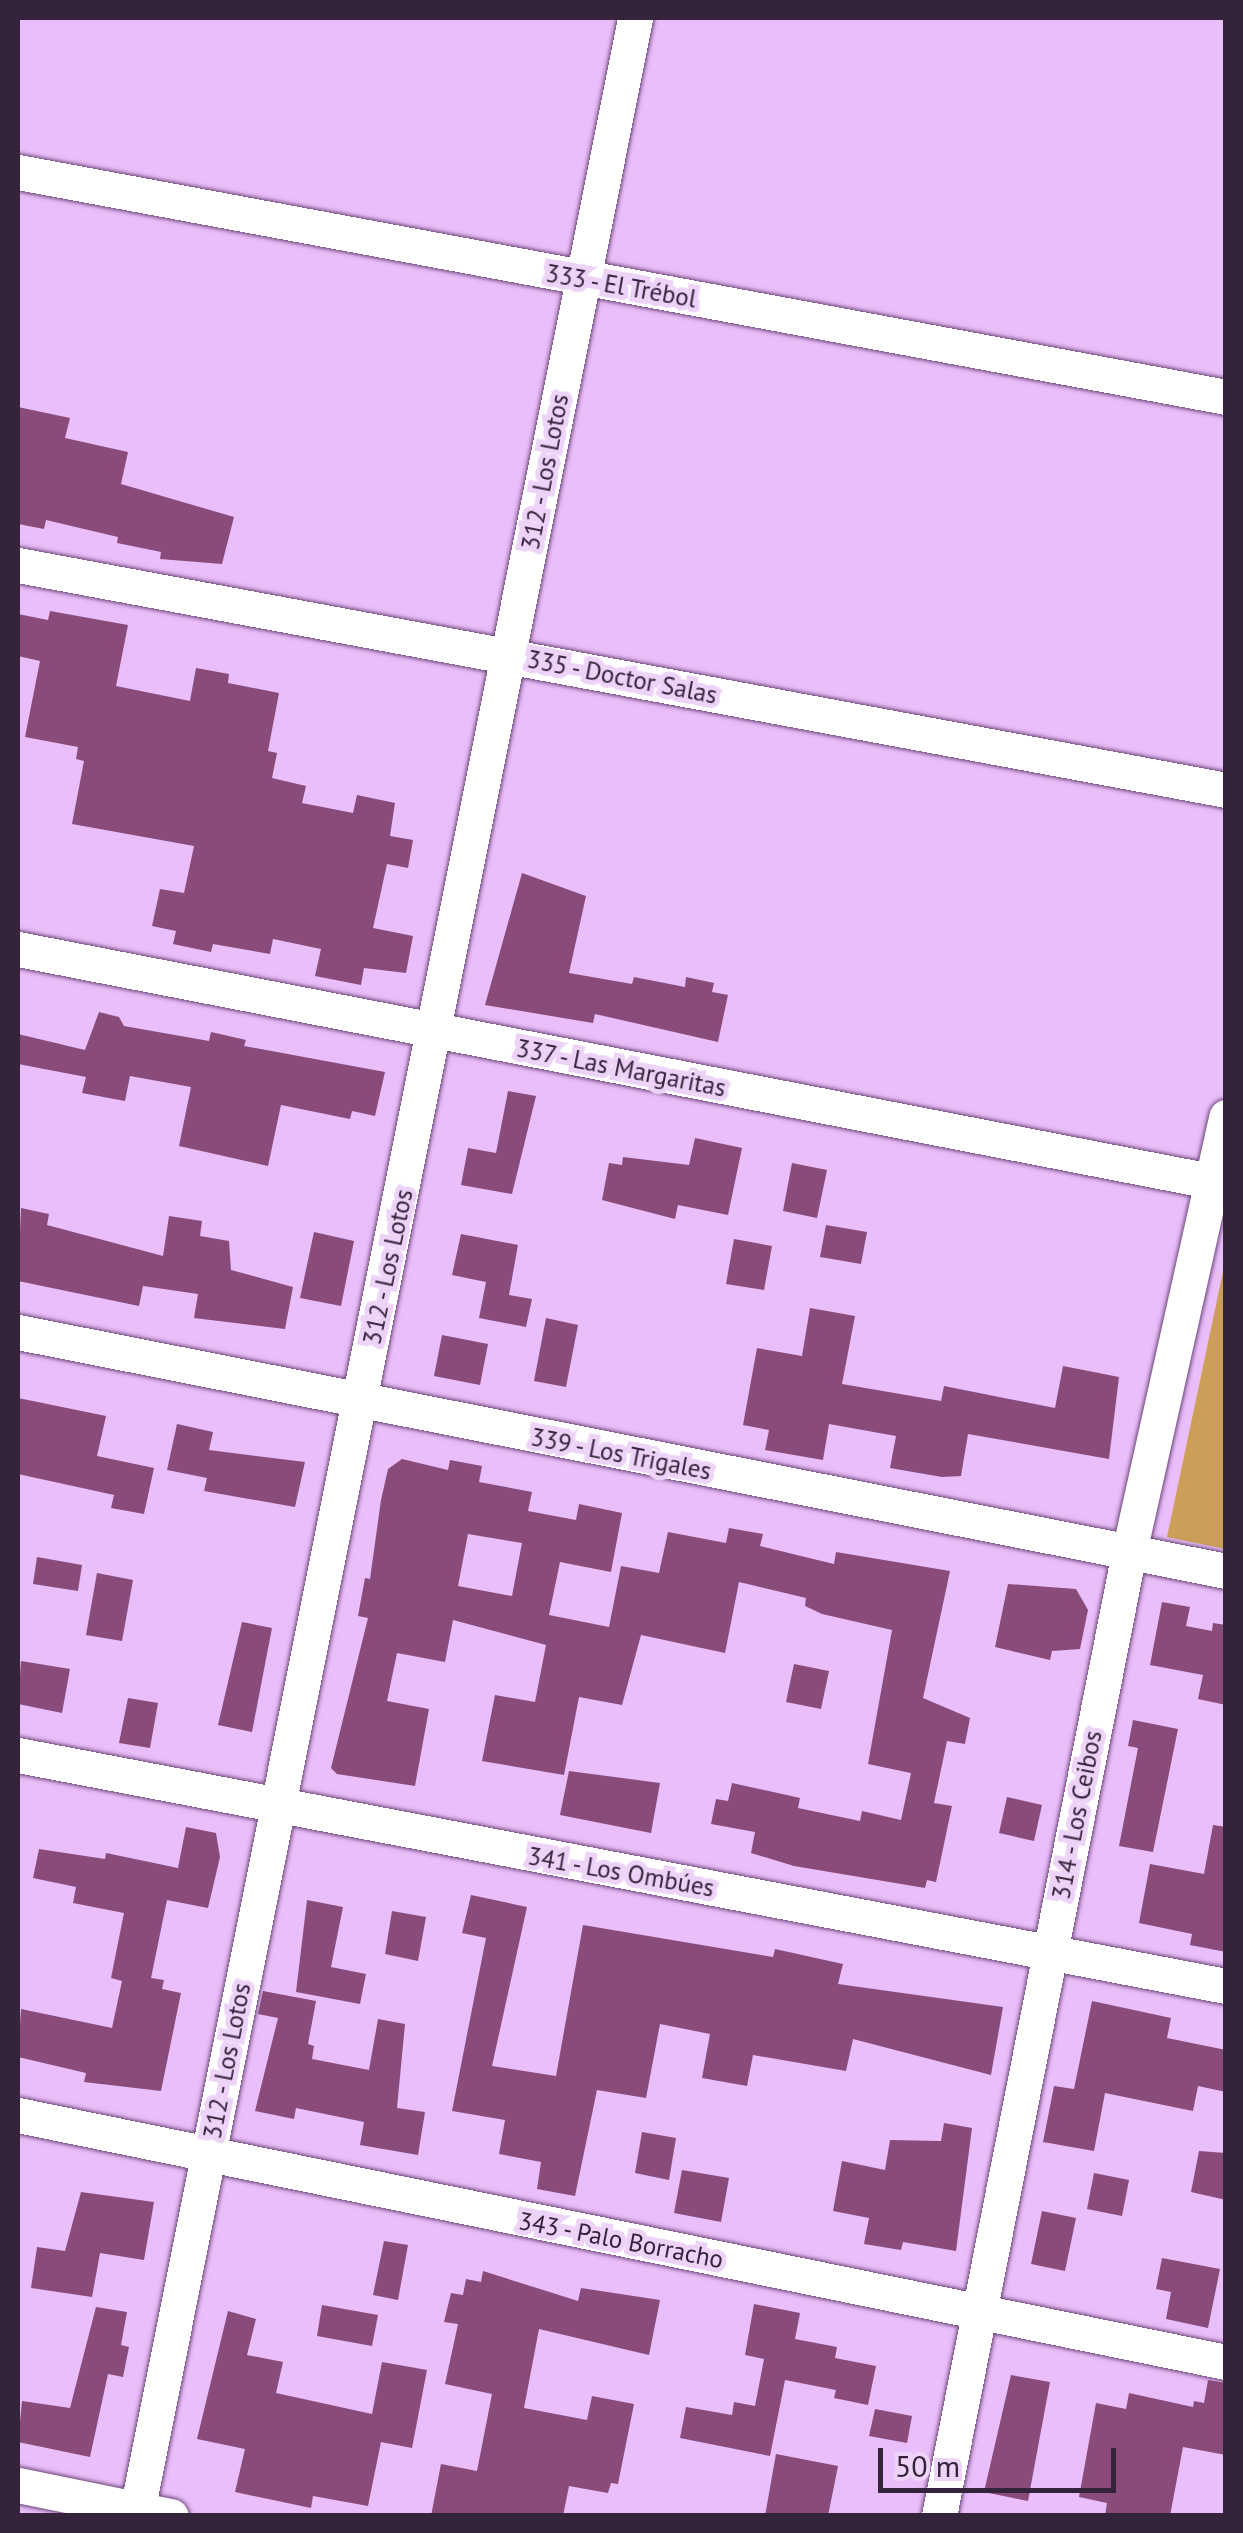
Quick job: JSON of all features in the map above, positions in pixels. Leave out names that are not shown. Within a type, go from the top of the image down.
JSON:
[{"type":"street","name":"312 - Los Lotos","points":[[148,2513],[208,2157],[437,1032],[635,18]]},
{"type":"street","name":"333 - El Trébol","points":[[18,172],[1226,397]]},
{"type":"street","name":"335 - Doctor Salas","points":[[18,565],[1226,790]]},
{"type":"street","name":"337 - Las Margaritas","points":[[18,949],[1219,1183]]},
{"type":"street","name":"314 - Los Ceibos","points":[[939,2516],[1128,1552],[1219,1183],[1226,1118]]},
{"type":"street","name":"339 - Los Trigales","points":[[18,1332],[1226,1572]]},
{"type":"street","name":"341 - Los Ombúes","points":[[18,1754],[277,1810],[1051,1950],[1226,1986]]},
{"type":"street","name":"343 - Palo Borracho","points":[[18,2115],[208,2157],[1226,2362]]},
{"type":"street","points":[[18,2484],[148,2513]]},
{"type":"shaded area","points":[[1225,1262],[1225,1549],[1167,1537]]},
{"type":"building","points":[[18,407],[70,418],[65,438],[128,452],[121,484],[234,517],[222,564],[160,559],[161,552],[117,543],[118,537],[46,520],[44,529],[18,524]]},
{"type":"building","points":[[50,611],[128,625],[116,686],[190,701],[196,668],[229,674],[228,683],[279,693],[268,751],[277,753],[272,778],[306,786],[302,803],[353,813],[357,795],[395,803],[390,836],[413,840],[408,868],[387,864],[373,928],[413,936],[406,973],[364,968],[361,985],[315,976],[321,949],[273,939],[270,954],[213,944],[211,952],[173,944],[176,931],[152,926],[160,889],[184,893],[194,846],[72,824],[84,761],[76,759],[78,747],[25,737],[40,661],[18,656],[18,614],[48,620]]},
{"type":"building","points":[[522,873],[586,896],[569,973],[632,984],[634,977],[685,987],[686,977],[714,983],[712,992],[728,995],[718,1042],[595,1014],[593,1023],[485,1005]]},
{"type":"building","points":[[99,1012],[119,1017],[124,1026],[209,1041],[211,1032],[246,1040],[244,1046],[385,1072],[375,1116],[352,1111],[350,1119],[281,1105],[268,1166],[179,1146],[191,1087],[130,1076],[125,1101],[82,1093],[86,1077],[18,1064],[18,1034],[85,1050]]},
{"type":"building","points":[[508,1091],[536,1096],[512,1194],[461,1185],[468,1148],[496,1153]]},
{"type":"building","points":[[695,1138],[742,1148],[728,1215],[678,1205],[675,1219],[602,1200],[609,1163],[622,1165],[623,1157],[689,1165]]},
{"type":"building","points":[[792,1163],[827,1170],[817,1218],[783,1211]]},
{"type":"building","points":[[21,1208],[49,1214],[47,1225],[163,1256],[169,1216],[202,1221],[200,1236],[229,1241],[231,1270],[293,1287],[285,1329],[194,1318],[198,1294],[143,1286],[139,1306],[18,1281]]},
{"type":"building","points":[[826,1225],[867,1232],[861,1264],[820,1257]]},
{"type":"building","points":[[314,1232],[354,1241],[341,1306],[300,1298]]},
{"type":"building","points":[[461,1234],[518,1245],[509,1295],[532,1299],[526,1327],[479,1318],[486,1282],[452,1275]]},
{"type":"building","points":[[734,1239],[772,1246],[764,1290],[726,1284]]},
{"type":"building","points":[[810,1308],[855,1316],[842,1384],[941,1401],[944,1386],[1055,1408],[1063,1366],[1119,1377],[1109,1459],[968,1434],[961,1476],[942,1477],[890,1468],[896,1436],[829,1424],[823,1460],[765,1450],[769,1430],[743,1425],[757,1348],[802,1356]]},
{"type":"building","points":[[546,1318],[578,1325],[566,1387],[534,1381]]},
{"type":"building","points":[[442,1335],[488,1344],[480,1385],[434,1376]]},
{"type":"building","points":[[18,1398],[106,1416],[97,1456],[154,1468],[144,1514],[111,1508],[114,1495],[18,1474]]},
{"type":"building","points":[[177,1424],[213,1432],[209,1450],[305,1462],[295,1507],[204,1491],[207,1478],[167,1470]]},
{"type":"building","points":[[402,1459],[448,1470],[450,1460],[482,1466],[479,1482],[532,1492],[528,1511],[576,1520],[579,1504],[622,1513],[611,1572],[560,1562],[549,1615],[609,1627],[621,1566],[659,1573],[668,1532],[726,1543],[729,1528],[763,1534],[760,1546],[834,1564],[836,1552],[950,1571],[923,1698],[970,1718],[965,1744],[947,1741],[934,1803],[952,1806],[936,1882],[927,1880],[925,1888],[794,1866],[751,1853],[755,1832],[711,1824],[716,1799],[728,1801],[732,1783],[800,1798],[798,1808],[860,1821],[862,1811],[901,1820],[911,1773],[868,1764],[892,1630],[822,1614],[805,1606],[806,1598],[739,1582],[725,1653],[641,1635],[622,1705],[579,1697],[564,1775],[482,1761],[495,1695],[535,1702],[546,1645],[453,1620],[445,1662],[397,1653],[387,1701],[429,1709],[415,1786],[337,1774],[331,1768],[368,1618],[358,1616],[365,1578],[370,1579],[388,1469]],"holes":[[[468,1534],[522,1543],[512,1596],[458,1586]]]},
{"type":"building","points":[[37,1557],[82,1565],[78,1591],[33,1584]]},
{"type":"building","points":[[97,1573],[133,1580],[122,1641],[86,1635]]},
{"type":"building","points":[[1008,1584],[1076,1589],[1088,1610],[1080,1649],[1052,1651],[1050,1660],[995,1647]]},
{"type":"building","points":[[1162,1602],[1190,1607],[1186,1626],[1212,1631],[1213,1623],[1226,1625],[1226,1705],[1198,1699],[1203,1675],[1150,1665]]},
{"type":"building","points":[[242,1622],[272,1628],[252,1732],[218,1725]]},
{"type":"building","points":[[21,1661],[70,1669],[62,1713],[18,1704]]},
{"type":"building","points":[[794,1664],[829,1671],[821,1709],[786,1702]]},
{"type":"building","points":[[128,1698],[158,1703],[150,1748],[119,1743]]},
{"type":"building","points":[[1133,1720],[1178,1729],[1153,1852],[1119,1846],[1138,1748],[1128,1746]]},
{"type":"building","points":[[569,1771],[660,1783],[651,1833],[560,1815]]},
{"type":"building","points":[[1007,1797],[1042,1805],[1034,1841],[999,1833]]},
{"type":"building","points":[[1213,1825],[1226,1827],[1226,1952],[1190,1945],[1192,1934],[1139,1923],[1150,1864],[1204,1874]]},
{"type":"building","points":[[186,1827],[216,1833],[220,1857],[208,1908],[167,1900],[151,1978],[164,1980],[162,1989],[181,1993],[161,2091],[84,2082],[86,2073],[18,2057],[21,2009],[112,2028],[122,1981],[111,1978],[124,1913],[73,1903],[76,1887],[33,1878],[39,1849],[105,1859],[106,1853],[178,1868]]},
{"type":"building","points":[[471,1895],[527,1907],[492,2066],[556,2076],[583,1925],[773,1957],[775,1949],[843,1964],[838,1984],[1003,2007],[991,2075],[853,2039],[846,2071],[753,2055],[747,2086],[702,2078],[710,2034],[660,2024],[646,2098],[597,2090],[575,2196],[537,2189],[541,2162],[499,2154],[505,2120],[452,2111],[486,1938],[462,1933]]},
{"type":"building","points":[[307,1900],[343,1907],[331,1967],[366,1974],[360,2004],[296,1992]]},
{"type":"building","points":[[392,1911],[426,1917],[418,1961],[385,1954]]},
{"type":"building","points":[[263,1991],[316,2001],[308,2044],[314,2046],[312,2059],[369,2070],[378,2019],[405,2024],[397,2108],[425,2112],[418,2155],[360,2145],[364,2122],[296,2108],[294,2119],[255,2111],[278,2018],[258,2014]]},
{"type":"building","points":[[1092,2001],[1171,2018],[1167,2038],[1226,2050],[1226,2092],[1198,2086],[1193,2111],[1105,2093],[1094,2151],[1043,2142],[1054,2086],[1074,2089]]},
{"type":"building","points":[[944,2123],[972,2128],[956,2251],[903,2242],[901,2250],[864,2244],[869,2218],[833,2211],[842,2161],[885,2170],[890,2140],[941,2141]]},
{"type":"building","points":[[642,2132],[676,2138],[669,2180],[635,2173]]},
{"type":"building","points":[[1199,2151],[1226,2153],[1226,2200],[1191,2192]]},
{"type":"building","points":[[682,2170],[729,2178],[721,2222],[674,2213]]},
{"type":"building","points":[[1094,2173],[1129,2180],[1122,2216],[1087,2209]]},
{"type":"building","points":[[81,2192],[154,2202],[144,2260],[100,2253],[92,2297],[31,2288],[37,2247],[65,2251]]},
{"type":"building","points":[[1042,2211],[1076,2218],[1065,2271],[1031,2264]]},
{"type":"building","points":[[384,2241],[408,2245],[398,2300],[373,2295]]},
{"type":"building","points":[[1162,2258],[1220,2269],[1208,2328],[1166,2319],[1171,2292],[1156,2289]]},
{"type":"building","points":[[483,2271],[578,2301],[581,2288],[660,2300],[649,2355],[539,2329],[524,2408],[587,2420],[592,2396],[634,2404],[618,2484],[611,2483],[608,2493],[569,2486],[563,2516],[431,2516],[441,2464],[477,2471],[492,2394],[445,2384],[458,2324],[444,2322],[451,2293],[463,2295],[466,2279],[481,2282]]},
{"type":"building","points":[[754,2304],[800,2313],[795,2339],[837,2347],[835,2358],[876,2366],[868,2405],[834,2398],[836,2390],[785,2380],[770,2456],[680,2438],[686,2407],[732,2415],[734,2402],[755,2406],[764,2359],[745,2355]]},
{"type":"building","points":[[322,2305],[378,2315],[372,2346],[317,2336]]},
{"type":"building","points":[[96,2307],[127,2312],[121,2345],[129,2347],[123,2377],[108,2374],[90,2457],[18,2442],[22,2401],[70,2408]]},
{"type":"building","points":[[228,2311],[256,2319],[247,2355],[283,2362],[276,2393],[372,2414],[382,2362],[427,2370],[412,2448],[381,2442],[368,2506],[313,2496],[311,2508],[235,2492],[245,2449],[197,2439]]},
{"type":"building","points":[[1011,2375],[1050,2382],[1028,2501],[984,2492]]},
{"type":"building","points":[[1208,2380],[1226,2383],[1226,2455],[1183,2447],[1170,2516],[1105,2516],[1107,2503],[1079,2497],[1096,2403],[1126,2409],[1129,2393],[1193,2407],[1194,2401],[1204,2403]]},
{"type":"building","points":[[875,2409],[912,2416],[907,2443],[869,2436]]},
{"type":"building","points":[[776,2454],[838,2466],[828,2516],[765,2516]]}]
